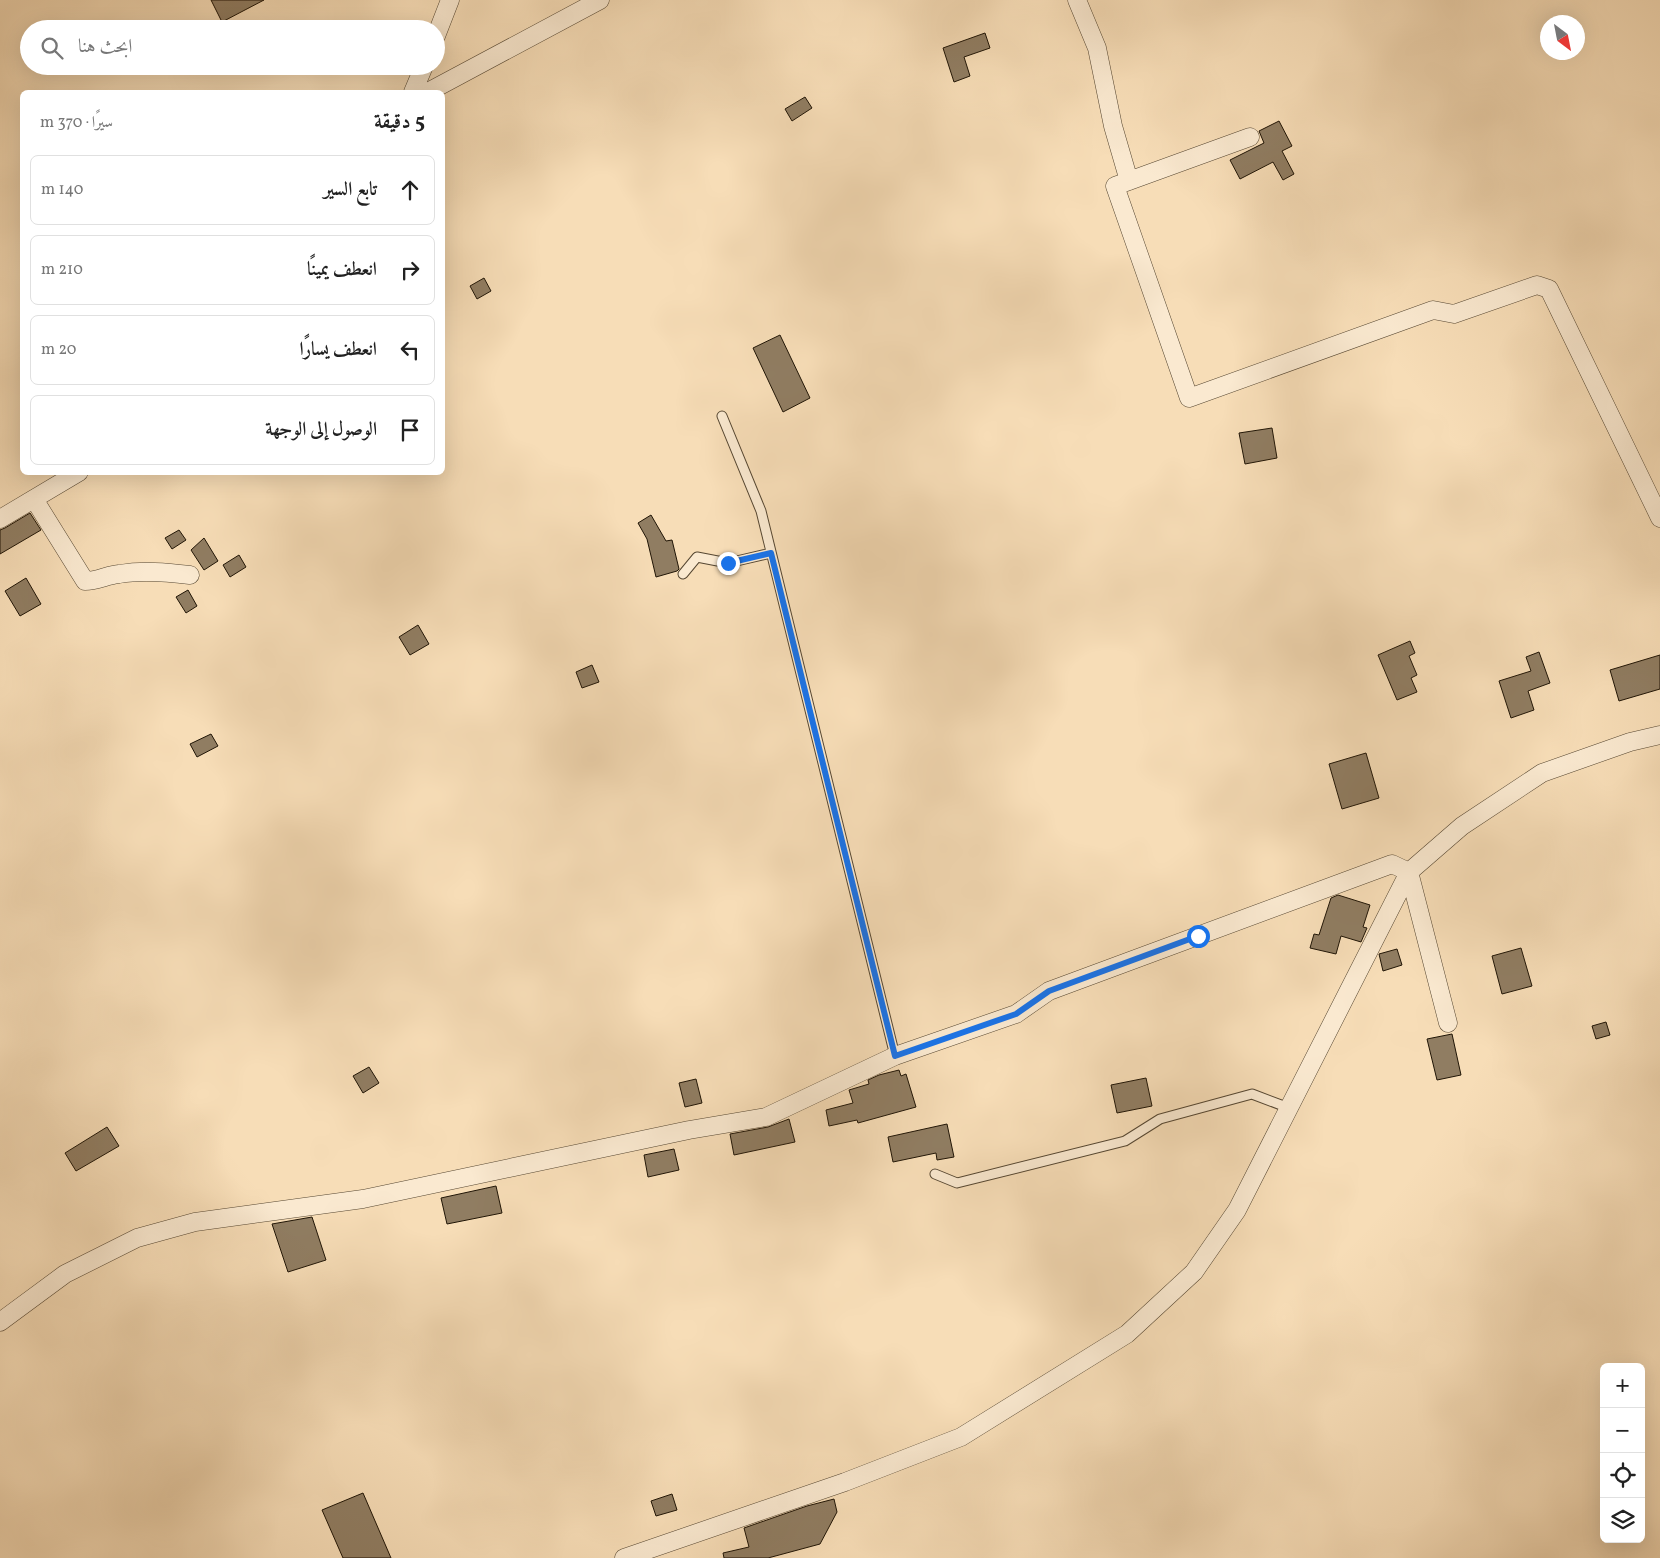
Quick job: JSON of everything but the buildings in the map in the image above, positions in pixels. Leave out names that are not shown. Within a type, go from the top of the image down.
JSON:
[{"type":"street","points":[[442,20],[450,0]]},
{"type":"street","points":[[432,90],[600,0]]},
{"type":"street","points":[[1077,0],[1097,48],[1113,126],[1129,181]]},
{"type":"street","points":[[414,90],[420,75]]},
{"type":"street","points":[[1250,137],[1116,186],[1189,398],[1433,310],[1454,314],[1537,285],[1549,289],[1660,518]]},
{"type":"street","points":[[0,519],[74,475]]},
{"type":"street","points":[[34,499],[85,581],[96,581],[118,574],[156,571],[190,575]]},
{"type":"street","points":[[624,1558],[845,1482],[961,1437],[1127,1334],[1194,1272],[1237,1210],[1409,872],[1462,826],[1542,773],[1630,742],[1660,735]]},
{"type":"street","points":[[0,1322],[65,1274],[137,1238],[195,1222],[363,1199],[689,1130],[766,1118],[895,1056],[1016,1014],[1049,991],[1392,864],[1409,872]]},
{"type":"street","points":[[1409,872],[1448,1023]]},
{"type":"lane","points":[[722,416],[761,511],[895,1056]]},
{"type":"lane","points":[[683,574],[696,558],[728,563],[771,553]]},
{"type":"lane","points":[[935,1174],[957,1183],[1126,1141],[1160,1119],[1252,1094],[1289,1108]]},
{"type":"route","points":[[728,563],[771,553],[895,1056],[1016,1014],[1049,991],[1198,936]]}]
